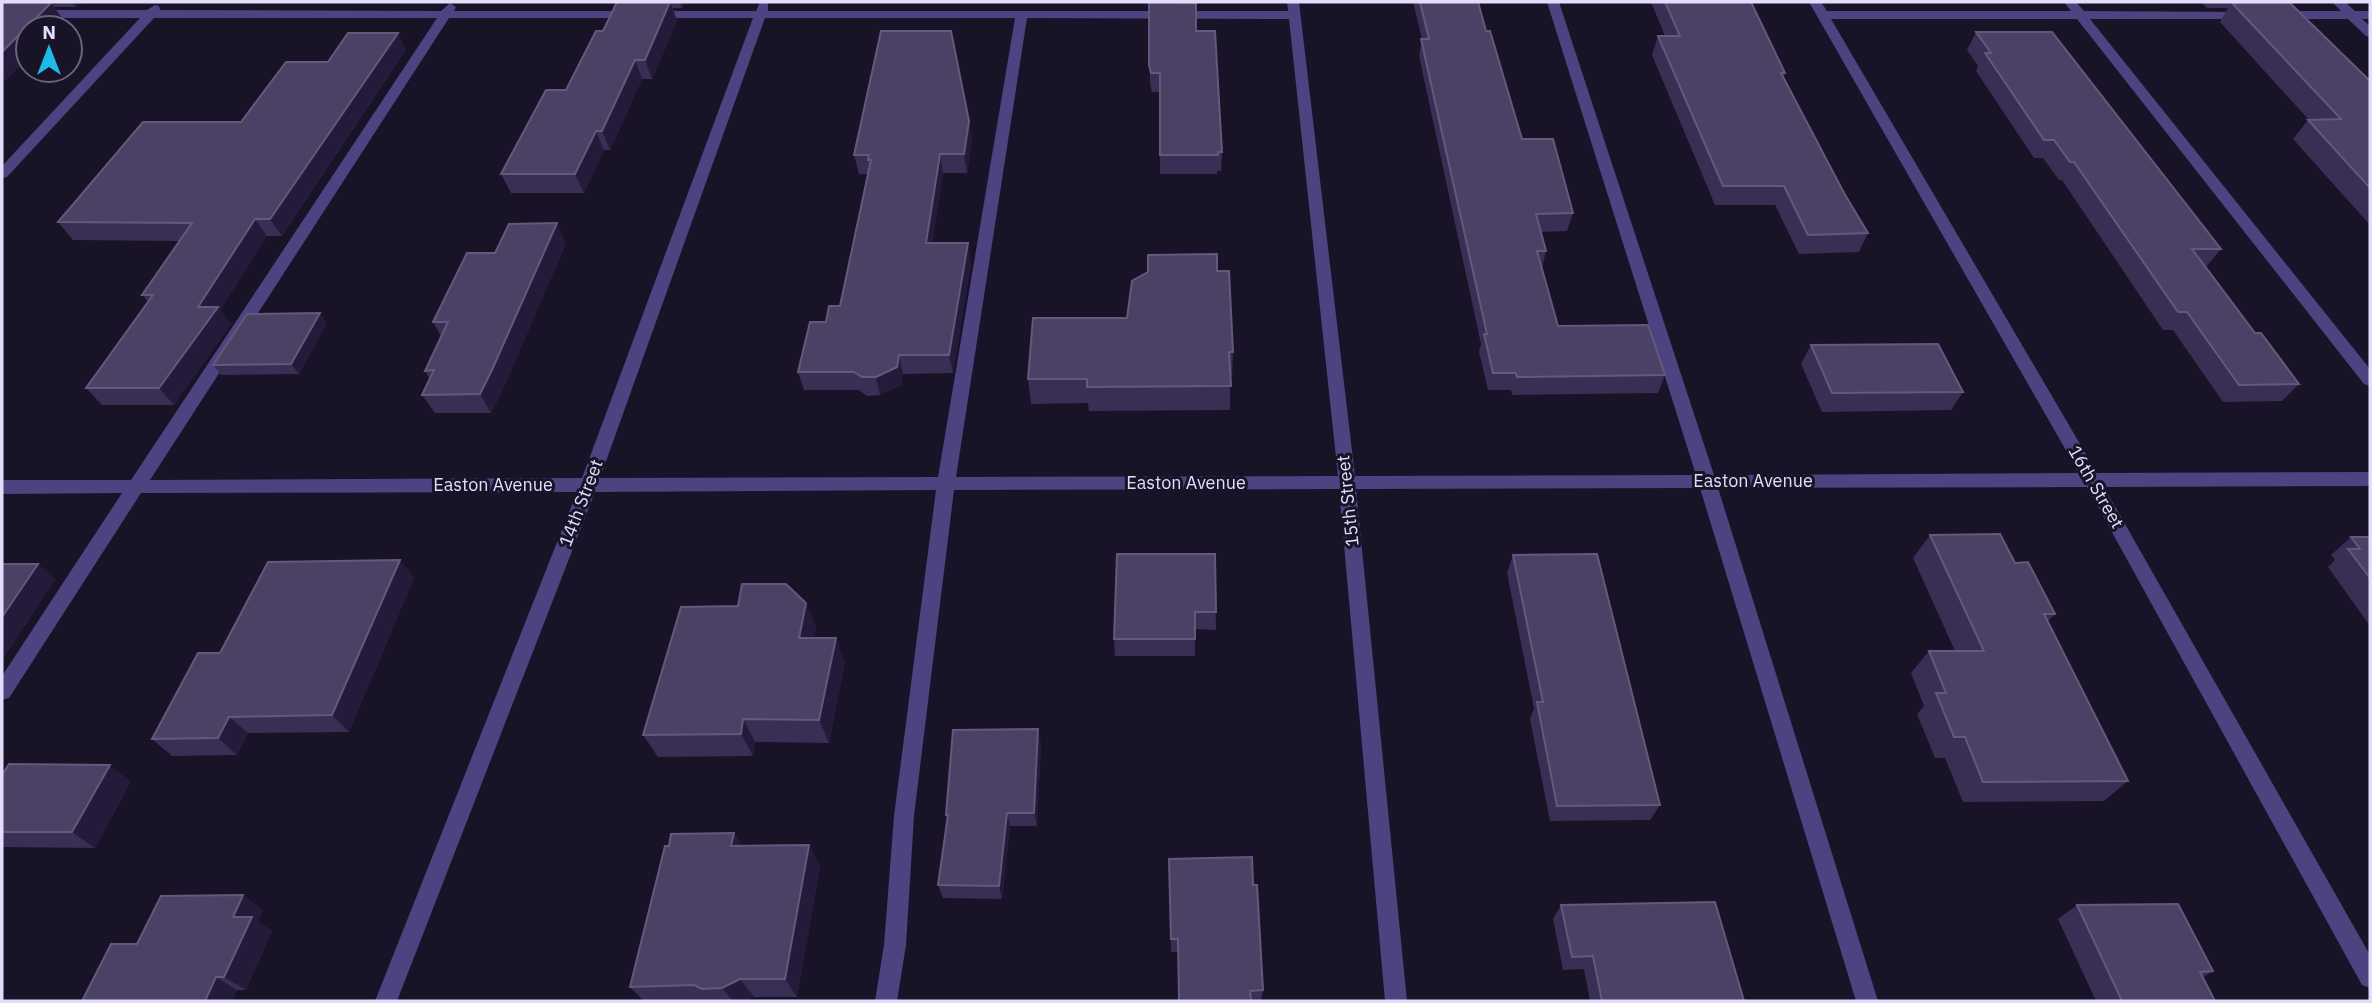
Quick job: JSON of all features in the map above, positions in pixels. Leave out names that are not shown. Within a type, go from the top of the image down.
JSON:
[{"type":"street","points":[[2,174],[162,2]]},
{"type":"street","points":[[1553,2],[1707,481],[1867,1001]]},
{"type":"street","points":[[2070,2],[2370,380]]},
{"type":"street","points":[[2338,2],[2370,33]]},
{"type":"street","points":[[2,692],[450,7]]},
{"type":"street","points":[[2,14],[450,7],[764,7],[1022,14],[1294,8]]},
{"type":"street","name":"14th Street","points":[[386,1001],[589,484],[764,7]]},
{"type":"street","name":"15th Street","points":[[1294,8],[1346,482],[1396,1001]]},
{"type":"street","points":[[1819,8],[2081,15],[2370,15]]},
{"type":"street","name":"16th Street","points":[[1819,8],[2092,480],[2370,977]]},
{"type":"street","points":[[886,1001],[895,945],[904,816],[946,484],[1022,14]]},
{"type":"street","name":"Easton Avenue","points":[[2,487],[2370,479]]},
{"type":"building","points":[[617,2],[670,2],[645,60],[635,60],[602,131],[596,131],[575,174],[501,174],[546,90],[566,90],[596,31],[603,31]]},
{"type":"building","points":[[1149,2],[1196,3],[1196,31],[1215,31],[1222,152],[1218,152],[1218,155],[1160,155],[1160,73],[1151,73],[1149,65]]},
{"type":"building","points":[[1420,2],[1478,2],[1486,31],[1490,31],[1522,139],[1553,139],[1573,213],[1536,214],[1546,251],[1537,251],[1558,326],[1648,325],[1665,375],[1517,377],[1516,373],[1493,373],[1484,334],[1487,334],[1421,39],[1429,39]]},
{"type":"building","points":[[1665,2],[1751,2],[1785,73],[1781,73],[1868,233],[1808,235],[1784,186],[1723,186],[1658,36],[1680,36]]},
{"type":"building","points":[[2,3],[51,3],[40,14],[14,14],[14,40],[2,52]]},
{"type":"building","points":[[2232,3],[2290,3],[2370,81],[2370,188],[2308,120],[2341,119]]},
{"type":"building","points":[[881,31],[951,31],[969,121],[964,154],[940,154],[926,243],[968,243],[949,355],[899,355],[897,367],[876,377],[862,377],[854,372],[798,372],[810,322],[826,322],[829,306],[840,306],[871,160],[868,160],[869,155],[854,155]]},
{"type":"building","points":[[1976,32],[2052,32],[2221,249],[2192,249],[2255,333],[2261,333],[2299,384],[2239,385],[2187,312],[2178,312],[2074,162],[2070,162],[2054,140],[2044,140],[1985,53],[1991,53]]},
{"type":"building","points":[[348,33],[398,33],[270,219],[255,219],[198,307],[218,307],[159,388],[86,388],[153,295],[142,295],[192,223],[58,222],[143,122],[241,122],[286,62],[328,62]]},
{"type":"building","points":[[557,223],[480,394],[422,395],[434,370],[425,371],[448,322],[433,322],[467,253],[495,253],[509,224]]},
{"type":"building","points":[[1217,254],[1217,271],[1229,271],[1233,352],[1229,352],[1231,386],[1087,387],[1087,379],[1028,379],[1033,318],[1127,318],[1132,281],[1148,272],[1148,255]]},
{"type":"building","points":[[320,313],[291,364],[213,365],[247,314]]},
{"type":"building","points":[[1938,344],[1963,392],[1832,393],[1811,345]]},
{"type":"building","points":[[2000,534],[2015,563],[2028,562],[2055,614],[2044,614],[2128,781],[1983,782],[1965,737],[1954,737],[1936,693],[1946,693],[1929,651],[1984,651],[1930,535]]},
{"type":"building","points":[[2351,537],[2370,537],[2370,578],[2348,549],[2360,549]]},
{"type":"building","points":[[1117,554],[1215,554],[1216,612],[1195,612],[1195,639],[1114,639]]},
{"type":"building","points":[[1597,554],[1660,805],[1557,806],[1537,702],[1543,702],[1513,555]]},
{"type":"building","points":[[400,560],[332,715],[229,717],[218,738],[152,739],[198,653],[220,653],[268,562]]},
{"type":"building","points":[[2,564],[38,564],[2,617]]},
{"type":"building","points":[[742,584],[786,584],[806,603],[799,638],[836,638],[819,720],[743,719],[741,734],[643,735],[681,607],[738,606]]},
{"type":"building","points":[[1038,729],[1034,813],[1007,813],[999,886],[938,885],[948,815],[953,730]]},
{"type":"building","points":[[9,764],[110,765],[72,832],[2,832],[2,775]]},
{"type":"building","points":[[734,833],[731,846],[809,845],[785,979],[740,979],[722,988],[702,989],[694,985],[630,987],[665,846],[669,846],[671,834]]},
{"type":"building","points":[[1252,857],[1253,885],[1257,885],[1263,990],[1250,991],[1251,1001],[1179,1001],[1178,939],[1171,939],[1169,859]]},
{"type":"building","points":[[243,895],[233,917],[252,917],[224,977],[216,977],[205,1001],[82,1001],[111,944],[137,944],[161,896]]},
{"type":"building","points":[[1715,902],[1744,1001],[1602,1001],[1593,956],[1572,957],[1561,905]]},
{"type":"building","points":[[2178,904],[2213,971],[2200,972],[2215,1001],[2122,1001],[2077,905]]}]
